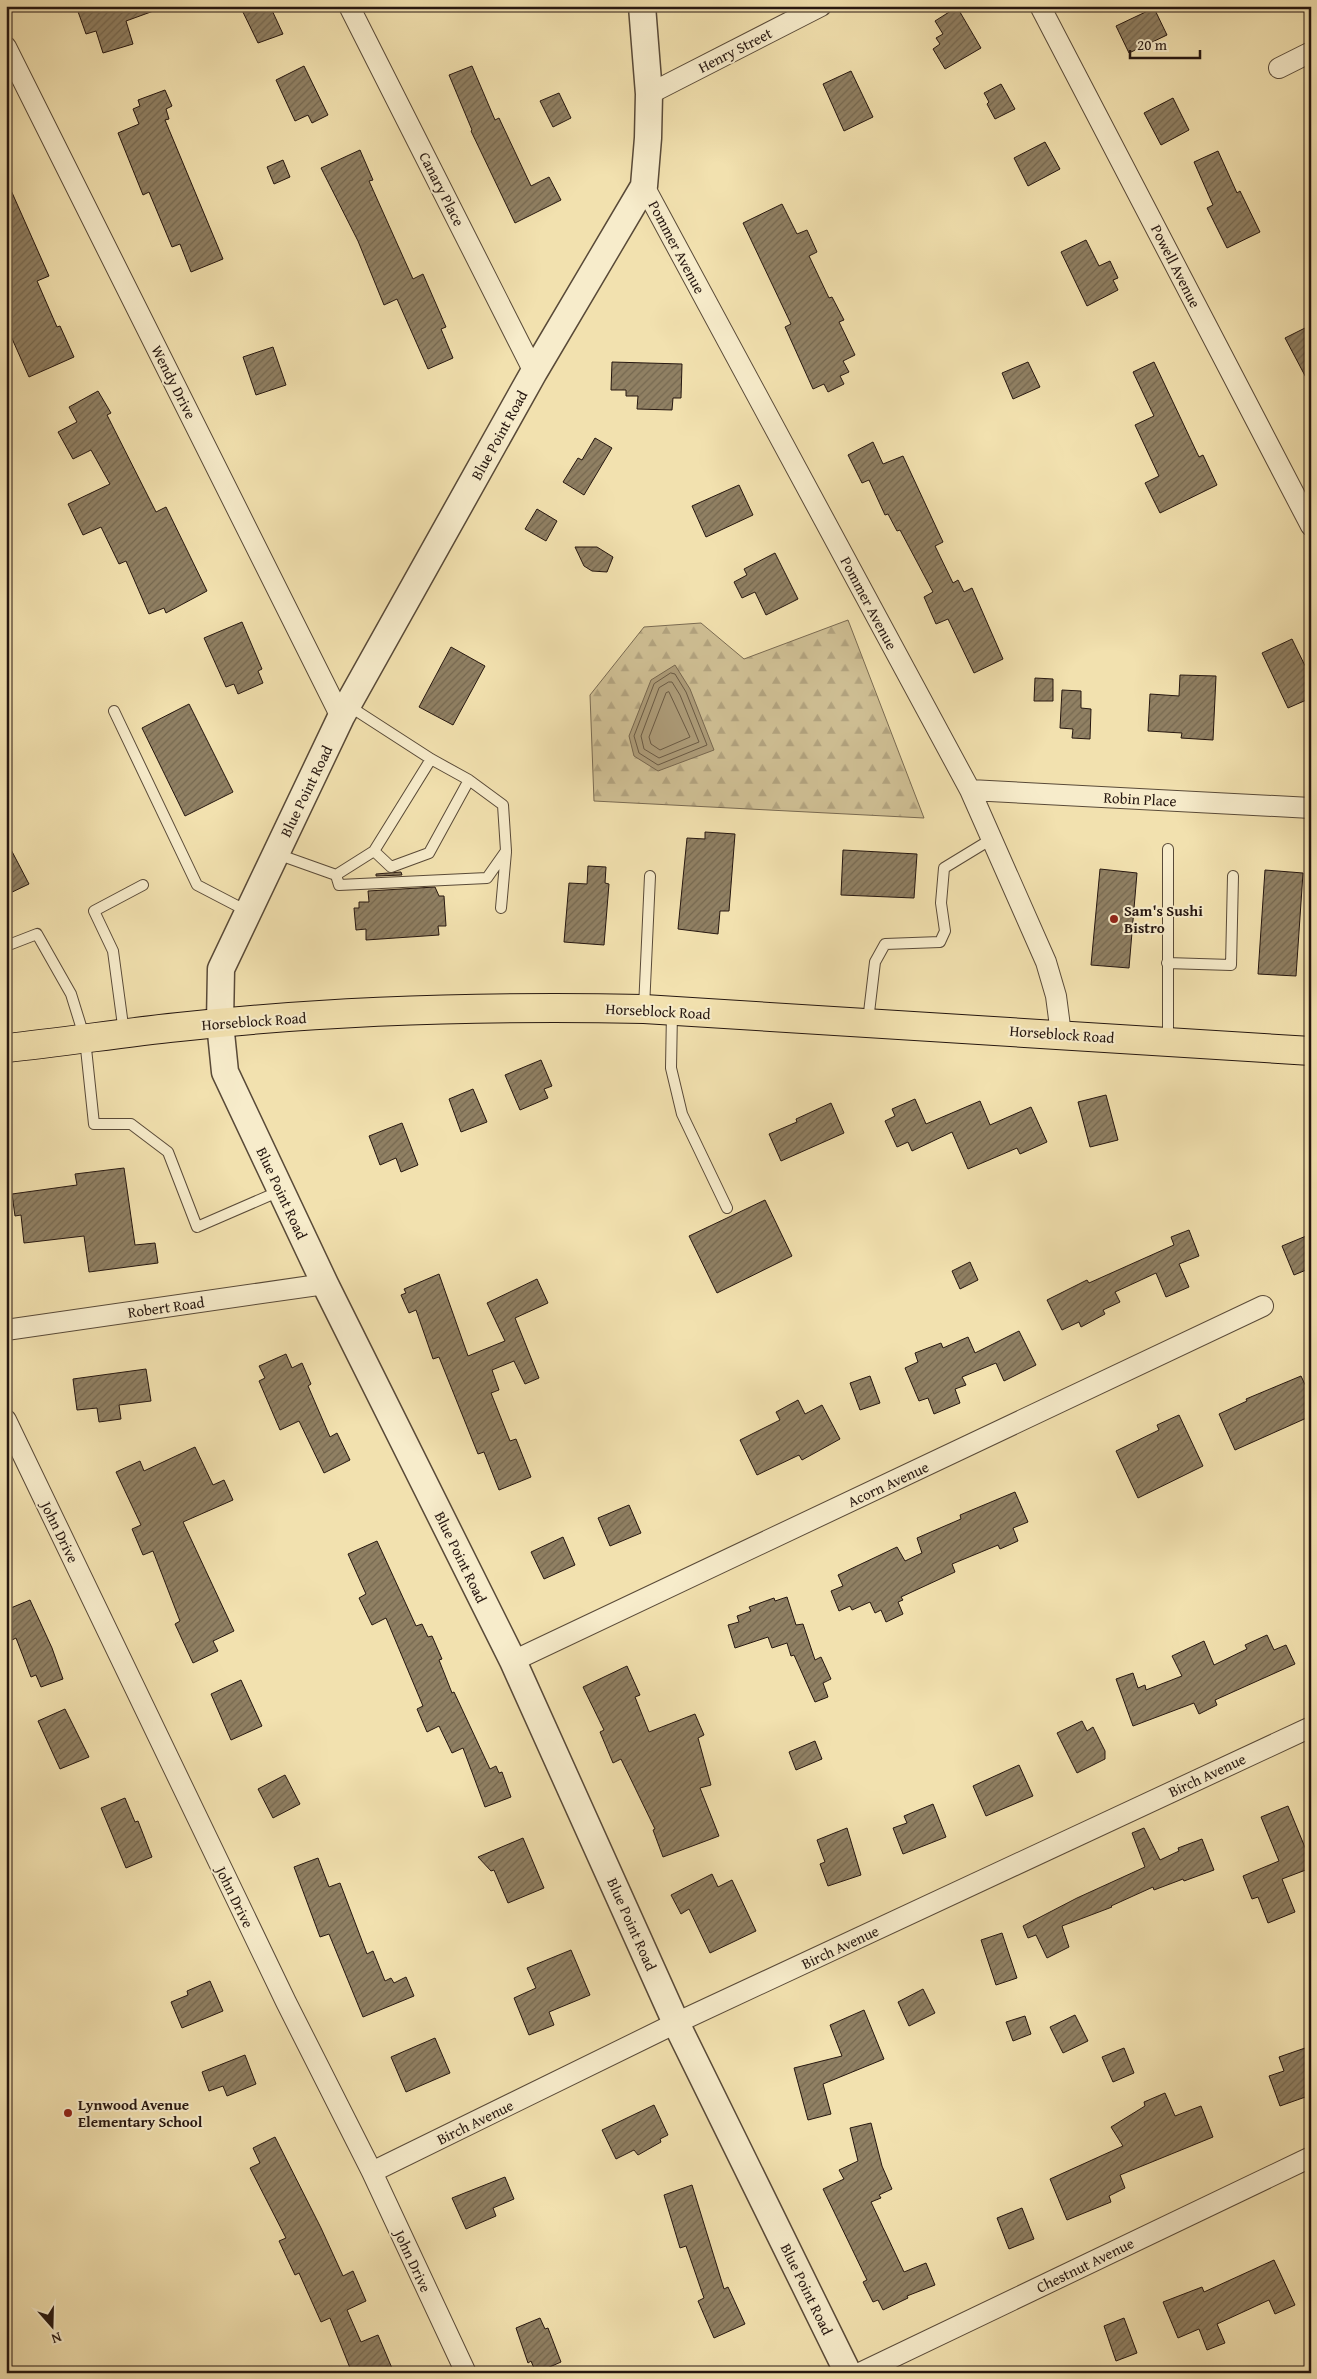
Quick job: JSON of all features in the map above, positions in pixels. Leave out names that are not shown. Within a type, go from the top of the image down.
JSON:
[{"type":"main road","name":"Horseblock Road","points":[[6,1048],[220,1023],[379,1012],[546,1007],[644,1009],[1311,1051]]},
{"type":"street","name":"Canary Place","points":[[349,6],[534,372]]},
{"type":"street","name":"Blue Point Road","points":[[642,6],[649,94],[644,186],[534,372],[344,711],[221,969],[220,1023],[225,1072],[325,1284],[512,1661],[676,2023],[848,2373]]},
{"type":"street","name":"Henry Street","points":[[649,94],[821,6]]},
{"type":"street","name":"Powell Avenue","points":[[1040,6],[1311,526]]},
{"type":"street","name":"Wendy Drive","points":[[6,47],[344,711]]},
{"type":"street","points":[[1279,68],[1311,52]]},
{"type":"street","name":"Pommer Avenue","points":[[644,186],[970,790],[990,840],[1046,962],[1056,996],[1061,1034]]},
{"type":"street","name":"Robin Place","points":[[970,790],[1311,808]]},
{"type":"street","name":"Robert Road","points":[[6,1330],[325,1284]]},
{"type":"street","name":"Acorn Avenue","points":[[512,1661],[1263,1306]]},
{"type":"street","name":"John Drive","points":[[6,1420],[282,1993],[372,2172],[466,2373]]},
{"type":"street","name":"Birch Avenue","points":[[372,2172],[676,2023],[1311,1727]]},
{"type":"street","name":"Chestnut Avenue","points":[[860,2373],[1311,2157]]},
{"type":"lane","points":[[114,711],[197,885],[248,912]]},
{"type":"lane","points":[[344,711],[469,780],[503,805],[506,851],[501,908]]},
{"type":"lane","points":[[336,875],[374,851],[430,759]]},
{"type":"lane","points":[[374,851],[391,867],[429,852],[469,780]]},
{"type":"lane","points":[[868,1022],[875,962],[885,944],[940,942],[944,931],[941,903],[944,868],[990,840]]},
{"type":"lane","points":[[1168,849],[1168,1041]]},
{"type":"lane","points":[[336,875],[339,885],[487,878],[506,851]]},
{"type":"lane","points":[[276,853],[336,875]]},
{"type":"lane","points":[[644,1009],[650,876]]},
{"type":"lane","points":[[1167,963],[1231,965],[1233,876]]},
{"type":"lane","points":[[124,1034],[113,951],[94,911],[143,885]]},
{"type":"lane","points":[[6,946],[37,934],[71,994],[85,1039],[94,1124],[131,1124],[168,1152],[197,1227],[281,1191]]},
{"type":"lane","points":[[672,1011],[671,1068],[682,1114],[726,1208]]},
{"type":"green space","points":[[848,620],[924,818],[594,801],[590,695],[644,627],[701,623],[744,659]]},
{"type":"water","points":[[675,665],[690,689],[714,750],[658,771],[634,756],[629,736],[651,680]]},
{"type":"building","points":[[76,6],[158,6],[159,9],[126,21],[133,44],[103,53],[96,31],[86,34]]},
{"type":"building","points":[[240,6],[270,6],[283,34],[258,43]]},
{"type":"building","points":[[957,7],[981,48],[945,69],[933,49],[940,44],[936,38],[943,34],[935,21]]},
{"type":"building","points":[[1154,8],[1167,35],[1129,53],[1116,26]]},
{"type":"building","points":[[304,66],[328,115],[312,123],[308,115],[295,121],[276,80]]},
{"type":"building","points":[[472,66],[495,120],[499,118],[531,186],[549,177],[561,200],[515,223],[471,131],[449,75]]},
{"type":"building","points":[[851,71],[873,117],[844,131],[823,84]]},
{"type":"building","points":[[1001,84],[1015,109],[995,119],[987,104],[989,102],[984,93]]},
{"type":"building","points":[[165,90],[172,106],[166,109],[169,119],[165,120],[223,259],[191,272],[180,244],[172,247],[149,192],[143,195],[118,133],[139,124],[133,109],[140,106],[138,100]]},
{"type":"building","points":[[559,93],[571,118],[553,127],[540,101]]},
{"type":"building","points":[[1173,98],[1189,130],[1161,145],[1144,113]]},
{"type":"building","points":[[1045,142],[1060,169],[1028,186],[1014,158]]},
{"type":"building","points":[[360,150],[373,180],[369,181],[413,279],[423,274],[446,327],[441,329],[453,358],[428,369],[397,299],[384,305],[358,241],[321,168]]},
{"type":"building","points":[[1218,151],[1237,193],[1240,191],[1260,232],[1227,248],[1207,208],[1213,205],[1194,162]]},
{"type":"building","points":[[283,160],[290,177],[274,184],[267,167]]},
{"type":"building","points":[[6,179],[49,276],[37,281],[57,327],[60,326],[74,357],[29,377],[6,325]]},
{"type":"building","points":[[782,204],[797,234],[807,230],[817,252],[809,256],[829,298],[832,297],[844,320],[839,322],[855,355],[843,361],[849,372],[840,376],[844,384],[828,392],[824,384],[813,389],[785,327],[791,324],[743,223]]},
{"type":"building","points":[[1086,240],[1099,266],[1110,261],[1118,278],[1113,280],[1118,290],[1087,306],[1061,252]]},
{"type":"building","points":[[1311,325],[1311,387],[1285,338]]},
{"type":"building","points":[[273,347],[286,385],[256,395],[243,357]]},
{"type":"building","points":[[612,362],[682,364],[681,398],[673,398],[672,410],[637,409],[638,396],[626,396],[626,390],[611,390]]},
{"type":"building","points":[[1028,362],[1040,387],[1013,399],[1002,373]]},
{"type":"building","points":[[1154,362],[1199,457],[1203,455],[1217,485],[1160,513],[1145,483],[1159,476],[1135,425],[1154,416],[1133,372]]},
{"type":"building","points":[[98,391],[111,413],[107,415],[156,512],[166,507],[207,591],[166,613],[164,608],[149,614],[126,561],[119,564],[101,527],[83,535],[68,504],[110,484],[91,450],[73,459],[58,432],[77,422],[69,407]]},
{"type":"building","points":[[595,438],[612,448],[584,495],[563,482],[578,458],[582,460]]},
{"type":"building","points":[[873,442],[883,464],[903,456],[943,542],[935,546],[953,583],[958,580],[964,592],[972,588],[1003,659],[974,673],[948,619],[936,624],[924,597],[933,592],[900,530],[897,531],[888,514],[885,515],[869,480],[862,483],[848,455]]},
{"type":"building","points":[[739,485],[753,515],[706,537],[692,506]]},
{"type":"building","points":[[537,509],[557,521],[546,541],[525,529]]},
{"type":"building","points":[[575,547],[597,547],[613,557],[607,572],[592,571],[584,566]]},
{"type":"building","points":[[775,553],[798,599],[766,615],[755,592],[742,598],[734,582],[747,575],[744,569]]},
{"type":"building","points":[[242,622],[262,669],[258,671],[263,683],[238,694],[234,684],[226,687],[204,638]]},
{"type":"building","points":[[1292,639],[1311,678],[1311,698],[1288,708],[1262,653]]},
{"type":"building","points":[[451,647],[485,666],[453,725],[419,707]]},
{"type":"building","points":[[1180,675],[1216,676],[1213,740],[1181,738],[1182,733],[1148,731],[1150,694],[1179,696]]},
{"type":"building","points":[[1035,678],[1053,679],[1053,701],[1034,701]]},
{"type":"building","points":[[1062,690],[1081,691],[1081,708],[1091,709],[1090,739],[1072,738],[1073,729],[1060,728]]},
{"type":"building","points":[[189,704],[233,792],[185,816],[142,728]]},
{"type":"building","points":[[705,832],[735,834],[729,911],[720,911],[718,934],[678,929],[687,838],[705,839]]},
{"type":"building","points":[[6,840],[29,884],[6,895]]},
{"type":"building","points":[[843,850],[917,854],[914,898],[841,895]]},
{"type":"building","points":[[588,866],[606,867],[605,883],[609,884],[604,945],[564,942],[569,883],[587,884]]},
{"type":"building","name":"Sam's Sushi Bistro","points":[[1100,869],[1137,873],[1129,968],[1091,965]]},
{"type":"building","points":[[1265,870],[1303,873],[1296,976],[1258,974]]},
{"type":"building","points":[[401,872],[402,875],[376,876],[376,874]]},
{"type":"building","points":[[435,887],[439,896],[444,896],[446,926],[438,926],[439,935],[366,940],[366,929],[356,930],[354,908],[359,908],[359,902],[369,902],[368,891]]},
{"type":"building","points":[[541,1060],[552,1086],[544,1089],[548,1098],[520,1110],[505,1075]]},
{"type":"building","points":[[473,1089],[487,1122],[461,1132],[449,1099]]},
{"type":"building","points":[[1106,1095],[1118,1140],[1090,1147],[1078,1102]]},
{"type":"building","points":[[915,1099],[926,1124],[980,1101],[990,1125],[1031,1107],[1047,1142],[1020,1154],[1017,1148],[968,1169],[952,1132],[912,1151],[908,1142],[897,1147],[885,1121],[895,1116],[892,1109]]},
{"type":"building","points":[[831,1103],[844,1133],[781,1161],[769,1134],[797,1122],[796,1119]]},
{"type":"building","points":[[402,1123],[418,1165],[401,1172],[396,1158],[380,1165],[369,1136]]},
{"type":"building","points":[[124,1168],[135,1245],[155,1243],[158,1263],[89,1272],[84,1236],[24,1243],[21,1215],[15,1216],[12,1194],[77,1185],[75,1174]]},
{"type":"building","points":[[765,1200],[792,1256],[717,1293],[689,1236]]},
{"type":"building","points":[[1189,1230],[1199,1256],[1179,1264],[1189,1287],[1166,1297],[1156,1273],[1115,1292],[1120,1302],[1103,1310],[1105,1314],[1081,1327],[1079,1322],[1062,1330],[1047,1300],[1087,1280],[1089,1283],[1174,1245],[1171,1237]]},
{"type":"building","points":[[1311,1234],[1311,1268],[1294,1275],[1282,1246]]},
{"type":"building","points":[[970,1262],[978,1280],[960,1289],[952,1271]]},
{"type":"building","points":[[439,1274],[468,1356],[505,1341],[487,1303],[537,1279],[548,1303],[515,1318],[539,1378],[525,1384],[514,1361],[492,1370],[499,1390],[491,1393],[510,1441],[516,1439],[531,1477],[499,1490],[484,1452],[478,1454],[439,1357],[433,1359],[416,1310],[409,1313],[401,1295],[406,1293],[404,1289]]},
{"type":"building","points":[[1019,1331],[1036,1365],[1004,1381],[996,1363],[962,1377],[966,1385],[955,1389],[960,1403],[934,1414],[928,1398],[919,1401],[905,1368],[918,1362],[915,1353],[941,1343],[943,1348],[968,1337],[975,1353]]},
{"type":"building","points":[[286,1354],[292,1368],[302,1363],[311,1384],[308,1386],[330,1437],[337,1433],[350,1460],[324,1473],[299,1421],[280,1430],[259,1381],[265,1378],[259,1366]]},
{"type":"building","points":[[146,1369],[151,1401],[119,1405],[121,1419],[99,1422],[97,1408],[77,1410],[73,1379]]},
{"type":"building","points":[[870,1376],[880,1403],[860,1410],[850,1383]]},
{"type":"building","points":[[1301,1376],[1311,1397],[1311,1416],[1235,1450],[1219,1414],[1247,1401],[1246,1399]]},
{"type":"building","points":[[798,1400],[805,1414],[822,1405],[840,1439],[802,1460],[799,1455],[757,1475],[740,1440],[780,1420],[776,1412]]},
{"type":"building","points":[[1179,1415],[1203,1466],[1138,1498],[1116,1451],[1159,1430],[1157,1425]]},
{"type":"building","points":[[195,1447],[213,1485],[224,1480],[233,1500],[183,1522],[234,1631],[213,1641],[218,1651],[193,1663],[175,1624],[180,1621],[153,1551],[143,1555],[132,1529],[141,1525],[116,1472],[140,1461],[144,1471]]},
{"type":"building","points":[[1015,1492],[1028,1522],[1013,1528],[1018,1541],[1000,1549],[998,1545],[952,1564],[955,1572],[901,1597],[903,1600],[898,1602],[903,1614],[886,1622],[881,1610],[875,1613],[870,1602],[852,1610],[850,1606],[839,1611],[831,1591],[843,1586],[838,1575],[897,1547],[905,1561],[922,1553],[917,1538],[961,1519],[960,1515]]},
{"type":"building","points":[[629,1505],[641,1533],[610,1546],[598,1518]]},
{"type":"building","points":[[563,1537],[575,1565],[544,1579],[531,1552]]},
{"type":"building","points":[[377,1541],[416,1626],[422,1624],[428,1637],[432,1636],[442,1659],[439,1660],[452,1693],[454,1692],[490,1769],[496,1766],[499,1773],[502,1772],[511,1797],[485,1807],[463,1748],[452,1753],[439,1726],[427,1732],[417,1709],[423,1706],[386,1618],[372,1625],[359,1598],[366,1594],[348,1554]]},
{"type":"building","points":[[787,1597],[796,1625],[803,1624],[815,1660],[821,1657],[831,1679],[823,1683],[828,1697],[815,1702],[794,1655],[791,1656],[787,1643],[772,1648],[768,1637],[735,1648],[728,1625],[739,1622],[737,1616],[751,1611],[749,1607],[774,1598],[775,1601]]},
{"type":"building","points":[[30,1600],[52,1648],[63,1679],[41,1687],[36,1675],[31,1677],[16,1638],[6,1643],[6,1610]]},
{"type":"building","points":[[1267,1635],[1274,1650],[1286,1645],[1295,1664],[1215,1700],[1217,1705],[1199,1714],[1194,1703],[1133,1726],[1116,1679],[1133,1673],[1138,1688],[1145,1685],[1146,1690],[1182,1676],[1172,1656],[1204,1641],[1214,1665],[1247,1649],[1245,1645]]},
{"type":"building","points":[[627,1666],[640,1695],[635,1697],[649,1732],[695,1714],[704,1735],[698,1738],[711,1785],[700,1788],[719,1836],[663,1857],[653,1830],[655,1829],[621,1759],[613,1763],[600,1732],[604,1730],[583,1687]]},
{"type":"building","points":[[241,1680],[262,1726],[231,1740],[211,1694]]},
{"type":"building","points":[[65,1709],[89,1757],[60,1769],[38,1721]]},
{"type":"building","points":[[1082,1721],[1087,1731],[1093,1727],[1105,1751],[1105,1759],[1077,1773],[1057,1733]]},
{"type":"building","points":[[815,1741],[822,1759],[796,1770],[789,1752]]},
{"type":"building","points":[[1019,1765],[1033,1796],[986,1816],[973,1786]]},
{"type":"building","points":[[285,1775],[300,1804],[273,1818],[258,1789]]},
{"type":"building","points":[[125,1798],[135,1822],[138,1821],[152,1857],[126,1868],[101,1808]]},
{"type":"building","points":[[933,1804],[946,1837],[903,1854],[893,1828],[907,1823],[904,1816]]},
{"type":"building","points":[[1288,1806],[1311,1862],[1311,1868],[1282,1879],[1295,1912],[1268,1923],[1258,1897],[1252,1899],[1243,1876],[1279,1861],[1261,1817]]},
{"type":"building","points":[[847,1828],[861,1875],[828,1886],[820,1864],[825,1862],[817,1840]]},
{"type":"building","points":[[1144,1828],[1160,1860],[1179,1851],[1178,1848],[1202,1839],[1214,1870],[1154,1890],[1153,1887],[1112,1907],[1062,1926],[1069,1947],[1047,1958],[1036,1935],[1028,1938],[1023,1926],[1077,1898],[1145,1867],[1132,1833]]},
{"type":"building","points":[[523,1838],[544,1888],[508,1903],[494,1870],[491,1871],[478,1857]]},
{"type":"building","points":[[318,1858],[329,1887],[340,1883],[367,1954],[373,1951],[385,1981],[391,1978],[394,1983],[406,1977],[414,1996],[363,2017],[329,1934],[320,1937],[294,1867]]},
{"type":"building","points":[[712,1874],[718,1887],[732,1880],[756,1931],[710,1953],[689,1909],[681,1914],[671,1895]]},
{"type":"building","points":[[1002,1933],[1017,1978],[996,1985],[981,1940]]},
{"type":"building","points":[[571,1950],[590,1995],[549,2012],[554,2025],[529,2035],[514,1998],[536,1988],[527,1968]]},
{"type":"building","points":[[210,1981],[223,2011],[182,2028],[171,2002],[188,1995],[187,1991]]},
{"type":"building","points":[[923,1989],[935,2013],[909,2026],[898,2002]]},
{"type":"building","points":[[864,2010],[884,2059],[823,2084],[831,2114],[808,2120],[794,2068],[842,2056],[830,2025]]},
{"type":"building","points":[[1075,2015],[1088,2041],[1063,2053],[1050,2027]]},
{"type":"building","points":[[1025,2016],[1031,2034],[1013,2041],[1006,2022]]},
{"type":"building","points":[[435,2038],[450,2073],[406,2092],[391,2057]]},
{"type":"building","points":[[1311,2046],[1311,2095],[1280,2106],[1269,2076],[1284,2071],[1279,2057]]},
{"type":"building","points":[[1124,2048],[1134,2073],[1113,2082],[1102,2057]]},
{"type":"building","points":[[245,2055],[256,2084],[227,2096],[223,2086],[209,2091],[202,2072]]},
{"type":"building","points":[[1165,2093],[1175,2116],[1201,2106],[1213,2137],[1120,2175],[1125,2188],[1109,2196],[1111,2202],[1067,2220],[1050,2179],[1123,2146],[1111,2127],[1145,2106],[1144,2102]]},
{"type":"building","points":[[654,2105],[668,2135],[660,2139],[661,2142],[638,2155],[634,2150],[616,2159],[602,2130]]},
{"type":"building","points":[[871,2123],[882,2166],[892,2189],[879,2195],[881,2198],[871,2202],[904,2272],[926,2263],[935,2285],[907,2296],[908,2298],[883,2310],[878,2300],[873,2302],[863,2282],[867,2280],[823,2189],[844,2179],[839,2170],[858,2161],[850,2128]]},
{"type":"building","points":[[275,2137],[343,2276],[353,2271],[366,2301],[347,2310],[361,2342],[378,2335],[394,2373],[352,2373],[330,2318],[321,2322],[299,2273],[295,2275],[279,2241],[286,2238],[250,2168],[260,2163],[253,2148]]},
{"type":"building","points":[[505,2177],[514,2199],[493,2208],[496,2216],[466,2229],[452,2198]]},
{"type":"building","points":[[692,2185],[724,2289],[728,2287],[745,2324],[714,2338],[698,2301],[704,2298],[686,2246],[680,2248],[664,2195]]},
{"type":"building","points":[[1022,2208],[1034,2239],[1009,2249],[997,2218]]},
{"type":"building","points":[[1274,2260],[1295,2305],[1275,2314],[1269,2300],[1217,2324],[1225,2343],[1207,2350],[1199,2329],[1178,2338],[1163,2302],[1202,2287],[1204,2292]]},
{"type":"building","points":[[540,2318],[545,2329],[548,2328],[561,2362],[536,2373],[531,2361],[528,2363],[516,2328]]},
{"type":"building","points":[[1124,2318],[1137,2353],[1116,2361],[1104,2326]]},
{"type":"place","name":"Sam's Sushi Bistro","points":[[1114,919]]},
{"type":"place","name":"Lynwood Avenue Elementary School","points":[[68,2113]]}]
